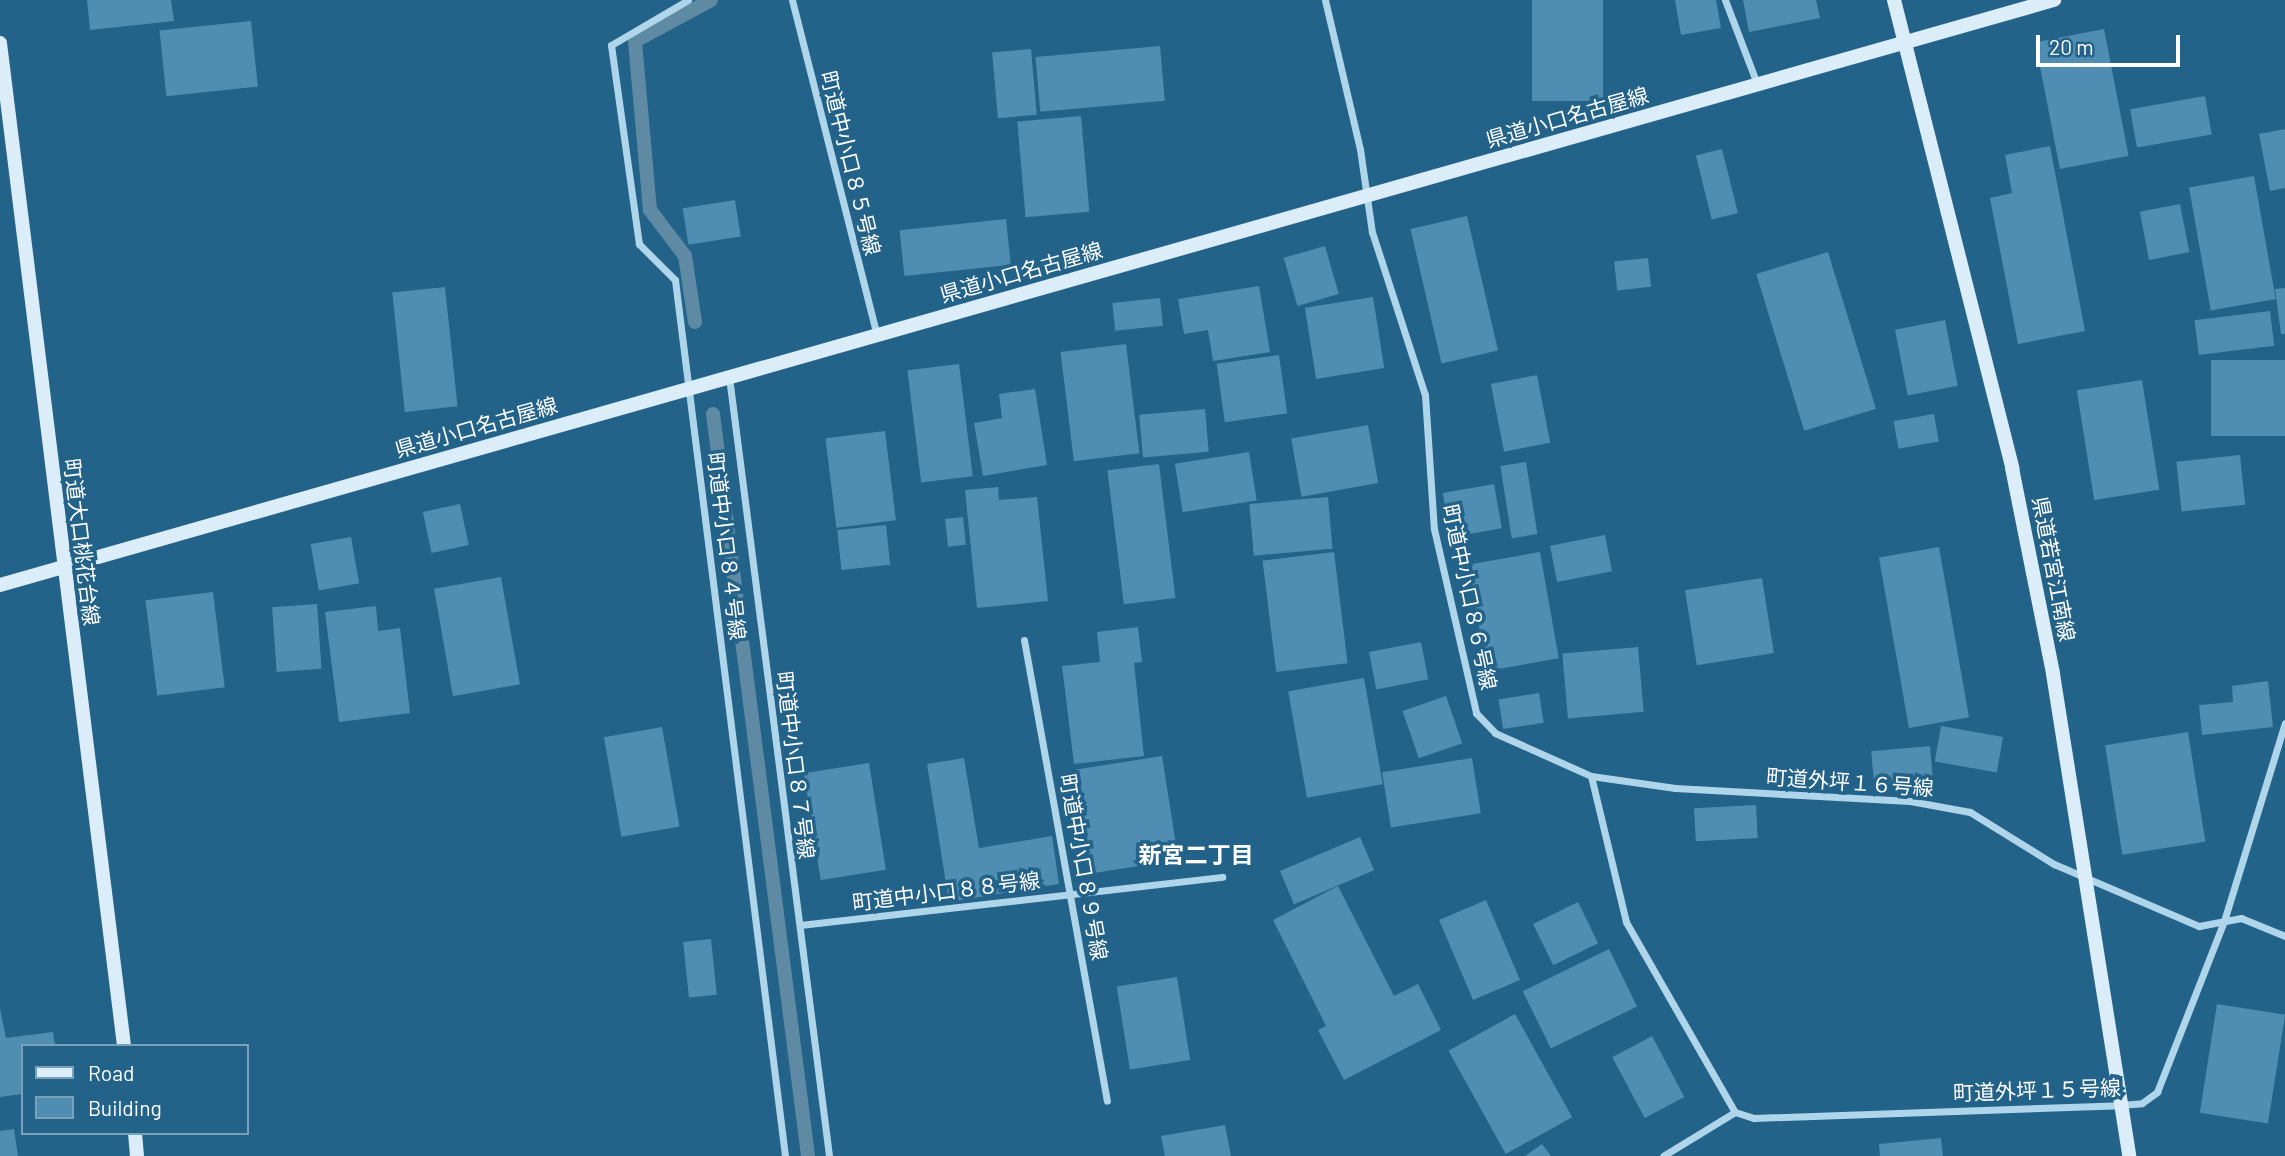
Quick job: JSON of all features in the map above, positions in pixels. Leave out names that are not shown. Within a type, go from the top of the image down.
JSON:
[{"type":"main road","name":"県道若宮江南線","points":[[1894,0],[2012,468],[2088,880],[2129,1156]]},
{"type":"main road","name":"県道小口名古屋線","points":[[0,585],[2054,0]]},
{"type":"main road","name":"町道大口桃花台線","points":[[0,43],[124,1044]]},
{"type":"main road","points":[[135,1135],[137,1156]]},
{"type":"street","name":"町道中小口８４号線","points":[[688,0],[611,45],[639,244],[675,279],[785,1156]]},
{"type":"street","name":"町道中小口８５号線","points":[[792,0],[877,335]]},
{"type":"street","name":"町道中小口８６号線","points":[[1325,0],[1373,232],[1425,395],[1434,529],[1476,713],[1495,733],[1591,776]]},
{"type":"street","points":[[1725,0],[1757,84]]},
{"type":"street","name":"町道中小口８７号線","points":[[729,377],[829,1156]]},
{"type":"street","name":"町道中小口８９号線","points":[[1024,640],[1107,1101]]},
{"type":"street","name":"町道外坪１５号線","points":[[1735,1112],[1754,1118],[2142,1103],[2157,1092],[2166,1076],[2224,921],[2285,723]]},
{"type":"street","points":[[1591,776],[1626,922],[1735,1112],[1664,1156]]},
{"type":"street","name":"町道外坪１６号線","points":[[1591,776],[1675,788],[1910,801],[1970,812],[2053,864],[2199,926],[2241,918],[2285,936]]},
{"type":"street","name":"町道中小口８８号線","points":[[800,926],[1222,877]]},
{"type":"building","points":[[87,0],[171,0],[174,21],[90,30]]},
{"type":"building","points":[[1532,0],[1603,0],[1603,101],[1532,101]]},
{"type":"building","points":[[1675,0],[1716,0],[1721,28],[1681,35]]},
{"type":"building","points":[[1743,0],[1816,0],[1820,18],[1749,32]]},
{"type":"building","points":[[251,21],[258,87],[166,96],[160,31]]},
{"type":"building","points":[[2104,29],[2129,156],[2060,169],[2035,42]]},
{"type":"building","points":[[1160,46],[1165,101],[1040,112],[1035,57]]},
{"type":"building","points":[[1031,49],[1037,115],[998,118],[992,52]]},
{"type":"building","points":[[2205,96],[2212,134],[2137,148],[2130,109]]},
{"type":"building","points":[[1081,116],[1089,212],[1026,217],[1017,122]]},
{"type":"building","points":[[2285,129],[2285,188],[2270,191],[2259,134]]},
{"type":"building","points":[[2050,146],[2085,331],[2018,344],[1990,198],[2012,193],[2005,155]]},
{"type":"building","points":[[1722,149],[1738,213],[1712,220],[1696,156]]},
{"type":"building","points":[[2254,176],[2276,299],[2211,311],[2189,187]]},
{"type":"building","points":[[735,200],[741,237],[688,245],[683,208]]},
{"type":"building","points":[[2180,204],[2189,252],[2149,260],[2140,212]]},
{"type":"building","points":[[1467,216],[1498,350],[1442,364],[1410,229]]},
{"type":"building","points":[[1006,219],[1011,265],[904,276],[900,230]]},
{"type":"building","points":[[1325,246],[1339,294],[1297,306],[1284,258]]},
{"type":"building","points":[[1828,252],[1876,409],[1804,431],[1756,274]]},
{"type":"building","points":[[1648,258],[1651,287],[1617,290],[1614,262]]},
{"type":"building","points":[[1259,286],[1270,352],[1213,361],[1208,330],[1184,334],[1178,299]]},
{"type":"building","points":[[445,287],[458,406],[405,412],[392,293]]},
{"type":"building","points":[[2285,288],[2285,334],[2281,334],[2275,289]]},
{"type":"building","points":[[1373,297],[1384,368],[1316,379],[1305,308]]},
{"type":"building","points":[[1160,298],[1163,326],[1115,331],[1112,303]]},
{"type":"building","points":[[2270,311],[2274,346],[2199,355],[2195,320]]},
{"type":"building","points":[[1945,320],[1958,386],[1908,396],[1895,330]]},
{"type":"building","points":[[1126,344],[1139,453],[1074,461],[1060,352]]},
{"type":"building","points":[[1279,355],[1287,413],[1225,422],[1217,364]]},
{"type":"building","points":[[2211,360],[2285,360],[2285,436],[2211,436]]},
{"type":"building","points":[[959,364],[973,476],[921,482],[907,370]]},
{"type":"building","points":[[1537,375],[1550,443],[1504,452],[1491,384]]},
{"type":"building","points":[[2142,380],[2159,490],[2094,500],[2077,390]]},
{"type":"building","points":[[1035,389],[1047,465],[983,476],[974,423],[1002,418],[999,394]]},
{"type":"building","points":[[1205,409],[1209,452],[1143,458],[1139,415]]},
{"type":"building","points":[[1934,414],[1939,442],[1898,449],[1894,421]]},
{"type":"building","points":[[1368,425],[1378,483],[1301,497],[1291,439]]},
{"type":"building","points":[[885,431],[896,520],[836,528],[825,438]]},
{"type":"building","points":[[1249,452],[1257,500],[1183,512],[1175,464]]},
{"type":"building","points":[[2240,455],[2245,505],[2182,511],[2176,462]]},
{"type":"building","points":[[1526,462],[1537,534],[1512,538],[1500,466]]},
{"type":"building","points":[[1159,464],[1175,598],[1124,604],[1107,470]]},
{"type":"building","points":[[1494,484],[1502,528],[1451,537],[1443,493]]},
{"type":"building","points":[[998,487],[999,500],[1037,497],[1048,601],[977,608],[965,490]]},
{"type":"building","points":[[1328,497],[1333,549],[1254,556],[1249,504]]},
{"type":"building","points":[[460,504],[469,545],[432,553],[423,512]]},
{"type":"building","points":[[963,517],[966,545],[948,547],[945,519]]},
{"type":"building","points":[[886,525],[890,565],[841,570],[837,530]]},
{"type":"building","points":[[1605,535],[1612,571],[1557,582],[1550,546]]},
{"type":"building","points":[[351,537],[359,583],[319,590],[311,544]]},
{"type":"building","points":[[1939,547],[1969,717],[1909,728],[1879,558]]},
{"type":"building","points":[[1334,552],[1348,663],[1276,672],[1263,561]]},
{"type":"building","points":[[1540,552],[1559,658],[1487,671],[1468,565]]},
{"type":"building","points":[[501,577],[520,684],[453,696],[434,589]]},
{"type":"building","points":[[1762,578],[1774,653],[1697,665],[1685,590]]},
{"type":"building","points":[[213,592],[225,687],[157,696],[146,600]]},
{"type":"building","points":[[317,604],[322,669],[277,672],[272,607]]},
{"type":"building","points":[[376,606],[378,631],[400,628],[410,713],[339,722],[325,612]]},
{"type":"building","points":[[1138,627],[1142,662],[1134,663],[1144,756],[1074,764],[1062,666],[1100,662],[1097,632]]},
{"type":"building","points":[[1421,642],[1428,679],[1376,689],[1369,652]]},
{"type":"building","points":[[1638,647],[1644,712],[1568,718],[1562,654]]},
{"type":"building","points":[[1364,678],[1383,784],[1307,798],[1288,691]]},
{"type":"building","points":[[2268,681],[2273,727],[2202,735],[2199,705],[2233,702],[2232,686]]},
{"type":"building","points":[[1539,693],[1544,723],[1503,729],[1499,699]]},
{"type":"building","points":[[1446,696],[1462,743],[1419,758],[1403,711]]},
{"type":"building","points":[[1941,726],[2003,737],[1997,772],[1935,761]]},
{"type":"building","points":[[662,727],[680,826],[621,837],[604,737]]},
{"type":"building","points":[[2188,732],[2205,842],[2122,855],[2105,745]]},
{"type":"building","points":[[1930,746],[1933,781],[1874,786],[1871,751]]},
{"type":"building","points":[[1162,756],[1178,860],[1092,873],[1076,770]]},
{"type":"building","points":[[964,758],[979,848],[1052,836],[1059,884],[949,902],[927,764]]},
{"type":"building","points":[[1472,758],[1481,813],[1391,828],[1382,772]]},
{"type":"building","points":[[869,763],[886,870],[821,880],[804,773]]},
{"type":"building","points":[[1756,805],[1758,838],[1696,841],[1694,808]]},
{"type":"building","points":[[1360,837],[1374,870],[1294,904],[1280,871]]},
{"type":"building","points":[[1338,886],[1394,996],[1418,984],[1441,1030],[1344,1080],[1318,1030],[1326,1026],[1273,920]]},
{"type":"building","points":[[1486,900],[1520,980],[1473,1000],[1439,920]]},
{"type":"building","points":[[1578,902],[1598,943],[1553,965],[1533,924]]},
{"type":"building","points":[[711,939],[717,995],[689,998],[683,942]]},
{"type":"building","points":[[1609,949],[1637,1007],[1551,1049],[1523,991]]},
{"type":"building","points":[[1177,977],[1190,1060],[1130,1070],[1117,987]]},
{"type":"building","points":[[2217,1004],[2285,1015],[2268,1123],[2200,1113]]},
{"type":"building","points":[[0,1008],[6,1038],[53,1032],[55,1044],[21,1044],[21,1094],[0,1097]]},
{"type":"building","points":[[1515,1014],[1572,1117],[1506,1154],[1449,1051]]},
{"type":"building","points":[[1652,1036],[1684,1097],[1645,1118],[1612,1057]]},
{"type":"building","points":[[1225,1125],[1231,1156],[1165,1156],[1161,1136]]},
{"type":"building","points":[[14,1129],[18,1156],[0,1156],[0,1131]]},
{"type":"building","points":[[1941,1138],[1943,1156],[1880,1156],[1879,1144]]},
{"type":"building","points":[[1542,1144],[1551,1156],[1525,1156]]},
{"type":"waterway","points":[[695,322],[685,256],[650,210],[635,41],[711,0]]},
{"type":"waterway","points":[[713,414],[808,1156]]},
{"type":"district","name":"新宮二丁目","points":[[1196,854]]}]
